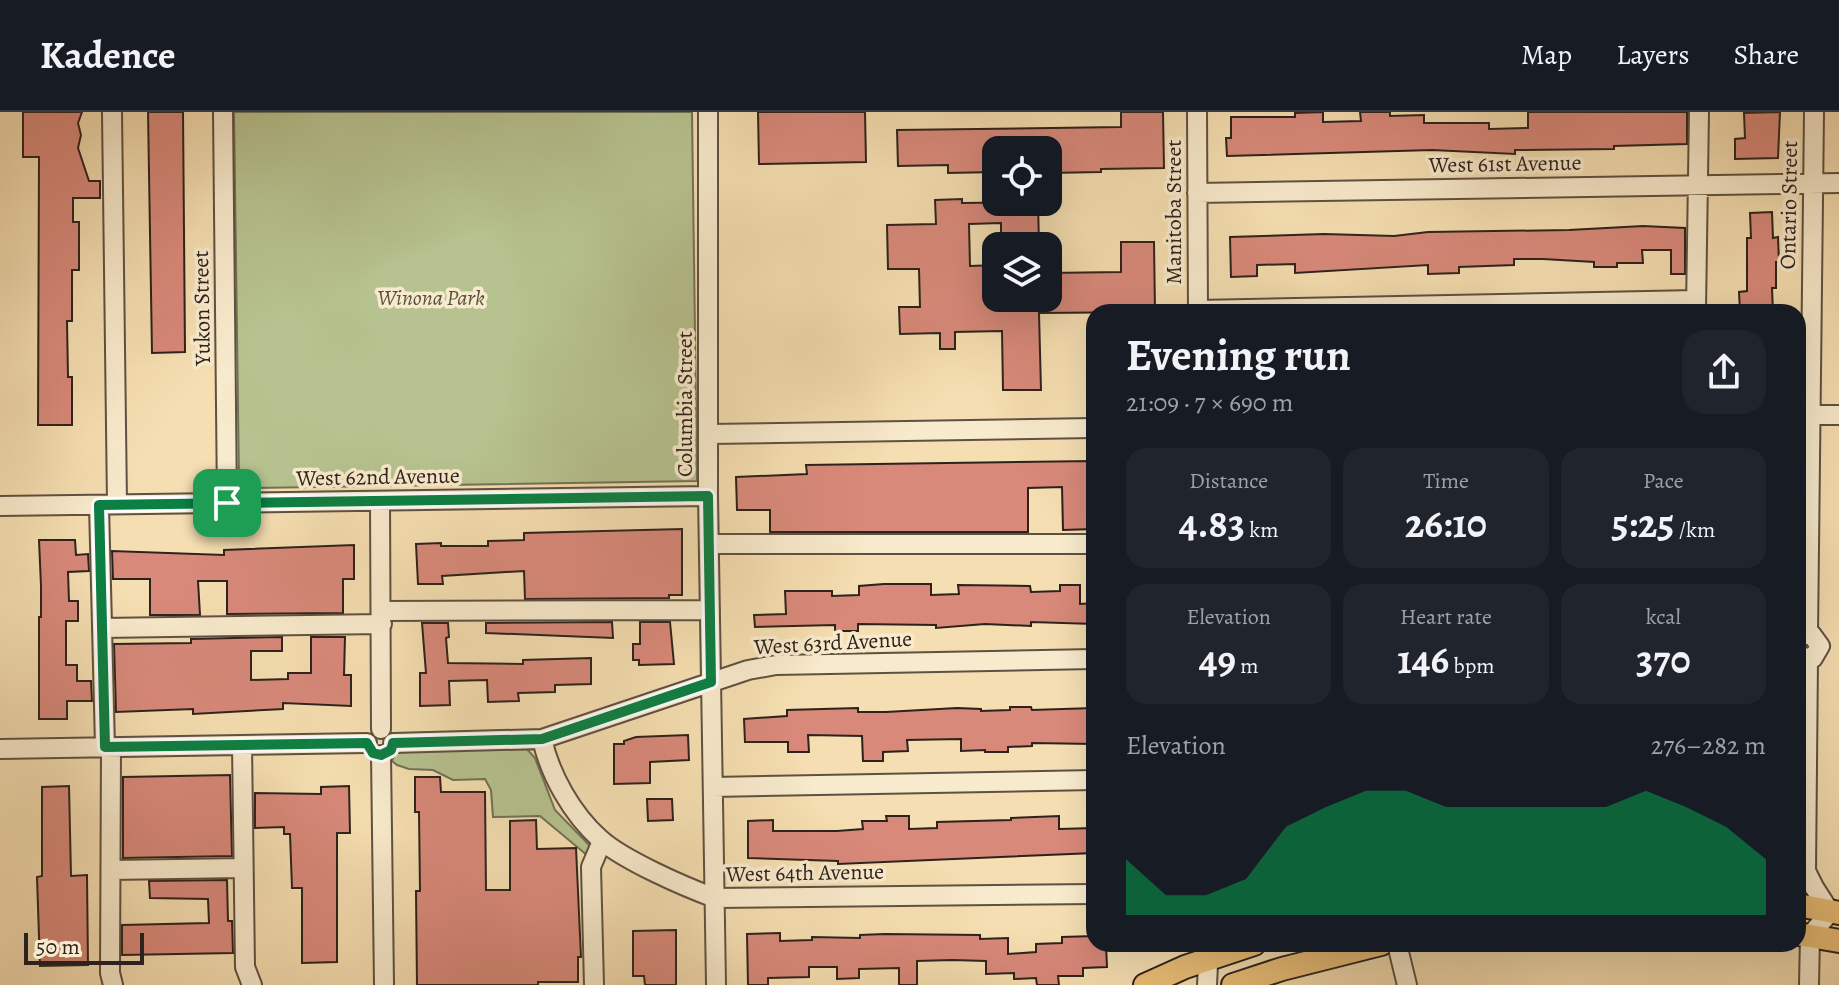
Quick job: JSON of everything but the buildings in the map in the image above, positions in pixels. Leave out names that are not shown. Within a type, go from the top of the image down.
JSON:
[{"type":"main road","points":[[1806,895],[1835,913]]},
{"type":"main road","points":[[1806,935],[1839,941]]},
{"type":"main road","points":[[1145,985],[1207,952]]},
{"type":"main road","points":[[1233,985],[1349,952]]},
{"type":"street","points":[[112,112],[108,505],[102,628],[111,870],[110,973],[113,985]]},
{"type":"street","name":"Yukon Street","points":[[223,112],[227,503]]},
{"type":"street","name":"Columbia Street","points":[[708,112],[708,496],[716,985]]},
{"type":"street","name":"Manitoba Street","points":[[1197,112],[1198,304]]},
{"type":"street","points":[[1696,304],[1699,112]]},
{"type":"street","name":"Ontario Street","points":[[1806,364],[1814,112]]},
{"type":"street","name":"West 61st Avenue","points":[[1197,193],[1839,183]]},
{"type":"street","points":[[1806,415],[1839,415]]},
{"type":"street","points":[[709,434],[1086,428]]},
{"type":"street","name":"West 62nd Avenue","points":[[0,506],[708,496]]},
{"type":"street","points":[[380,501],[384,985]]},
{"type":"street","points":[[709,544],[1086,544]]},
{"type":"street","points":[[102,628],[710,610]]},
{"type":"street","points":[[1806,646],[1839,646]]},
{"type":"street","name":"West 63rd Avenue","points":[[0,749],[542,739],[748,670],[776,665],[1086,659]]},
{"type":"street","name":"West 64th Avenue","points":[[542,739],[547,760],[565,793],[581,819],[602,841],[689,889],[715,898],[1086,894]]},
{"type":"street","points":[[242,745],[245,967],[252,985]]},
{"type":"street","points":[[713,787],[1086,780]]},
{"type":"street","points":[[594,985],[591,867],[602,841]]},
{"type":"street","points":[[111,870],[243,868]]},
{"type":"street","points":[[1806,890],[1814,887],[1835,913],[1806,934]]},
{"type":"street","points":[[1207,985],[1209,952]]},
{"type":"street","points":[[1399,952],[1407,985]]},
{"type":"street","points":[[1806,952],[1809,985]]},
{"type":"green space","name":"Winona Park","points":[[234,112],[692,112],[697,481],[248,488],[239,481]]},
{"type":"green space","points":[[527,749],[535,758],[555,810],[591,847],[588,856],[540,816],[493,817],[491,790],[485,779],[453,780],[433,770],[409,769],[392,761],[395,754],[401,752]]},
{"type":"route","points":[[708,496],[711,682],[542,739],[393,743],[388,753],[381,755],[373,753],[367,743],[105,747],[99,505],[227,503],[708,496]]}]
